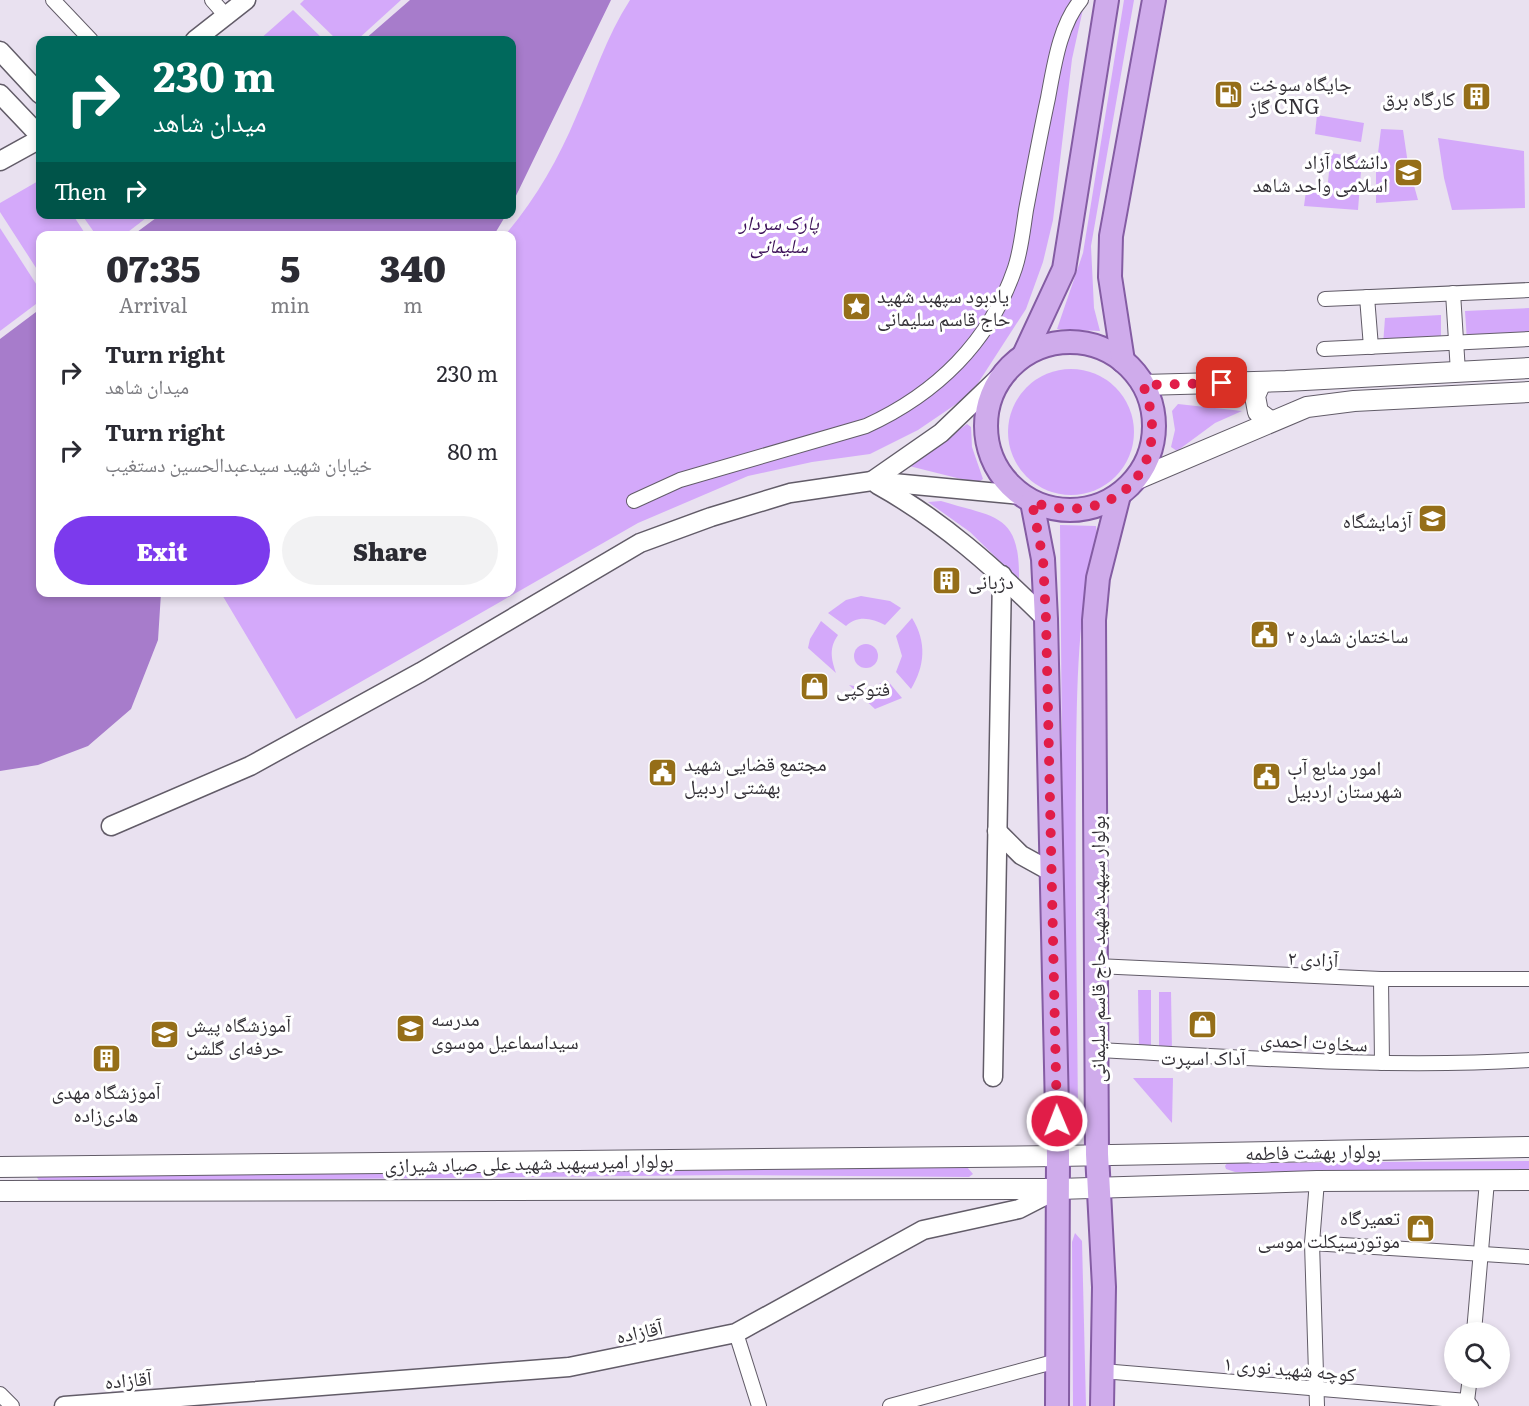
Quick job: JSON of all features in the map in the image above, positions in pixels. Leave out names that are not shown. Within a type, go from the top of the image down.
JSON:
[{"type":"main road","points":[[1107,0],[1064,269],[1017,362],[995,387],[987,410],[986,434],[992,458],[1004,479],[1027,499],[1053,509],[1076,511],[1099,506],[1127,488],[1270,421],[1307,407],[1354,401],[1529,392]]},
{"type":"main road","points":[[1123,361],[1110,277],[1111,236],[1154,0]]},
{"type":"main road","points":[[1017,362],[1053,344],[1085,344],[1105,350],[1123,361],[1143,385],[1151,404],[1154,424],[1149,454],[1127,488]]},
{"type":"main road","points":[[1143,385],[1261,382],[1529,368]]},
{"type":"main road","points":[[1261,382],[1255,396],[1258,411],[1270,421]]},
{"type":"main road","name":"بولوار سپهبد شهید حاج قاسم سلیمانی","points":[[1102,1406],[1104,1287],[1097,1154],[1094,620],[1098,578],[1127,488]]},
{"type":"main road","name":"بولوار سپهبد شهید حاج قاسم سلیمانی","points":[[1027,499],[1043,559],[1046,619],[1058,1155],[1057,1406]]},
{"type":"main road","name":"بولوار بهشت فاطمه","points":[[1058,1155],[1529,1147]]},
{"type":"main road","name":"بولوار امیرسپهبد شهید علی صیاد شیرازی","points":[[0,1167],[1058,1155]]},
{"type":"main road","name":"بولوار بهشت فاطمه","points":[[1058,1189],[1317,1181],[1529,1180]]},
{"type":"main road","name":"بولوار امیرسپهبد شهید علی صیاد شیرازی","points":[[0,1191],[1058,1189]]},
{"type":"street","points":[[53,0],[87,36]]},
{"type":"street","points":[[212,0],[227,17]]},
{"type":"street","points":[[201,36],[246,0]]},
{"type":"street","points":[[634,501],[680,480],[866,426],[896,411],[930,389],[967,354],[996,312],[1016,266],[1053,72],[1071,12],[1082,0]]},
{"type":"street","points":[[0,51],[36,90]]},
{"type":"street","points":[[0,94],[36,134]]},
{"type":"street","points":[[0,161],[36,140]]},
{"type":"street","points":[[1324,299],[1529,290]]},
{"type":"street","points":[[1453,293],[1458,372]]},
{"type":"street","points":[[1367,297],[1371,347]]},
{"type":"street","points":[[1324,349],[1529,339]]},
{"type":"street","points":[[872,481],[941,434],[1017,362]]},
{"type":"street","points":[[872,481],[912,503],[1002,575],[1046,619]]},
{"type":"street","points":[[111,826],[250,766],[421,672],[640,543],[711,517],[790,493],[872,481],[1027,499]]},
{"type":"street","points":[[993,1077],[1002,575]]},
{"type":"street","points":[[997,831],[1021,855],[1050,871]]},
{"type":"street","name":"آزادی ۲","points":[[1096,966],[1381,979],[1529,979]]},
{"type":"street","points":[[1381,979],[1382,1063]]},
{"type":"street","name":"سخاوت احمدی","points":[[1097,1050],[1382,1063],[1472,1063],[1529,1059]]},
{"type":"street","points":[[1317,1181],[1312,1244],[1317,1406]]},
{"type":"street","points":[[1474,1322],[1487,1181]]},
{"type":"street","name":"آقازاده","points":[[64,1406],[197,1400],[569,1367],[736,1333],[923,1230],[1019,1209],[1058,1189]]},
{"type":"street","points":[[1312,1244],[1529,1257]]},
{"type":"street","points":[[736,1333],[759,1406]]},
{"type":"street","points":[[890,1406],[1057,1361]]},
{"type":"street","name":"کوچه شهید نوری ۱","points":[[1102,1371],[1469,1404]]},
{"type":"street","points":[[1469,1404],[1470,1388]]},
{"type":"street","points":[[0,1394],[12,1406]]},
{"type":"green space","points":[[304,0],[401,0],[361,36],[333,36],[300,4]]},
{"type":"green space","name":"پارک سردار سلیمانی","points":[[630,0],[1085,0],[1072,59],[1053,220],[1043,262],[1026,309],[971,394],[918,430],[870,454],[812,462],[748,476],[638,523],[516,593],[516,231],[508,231],[536,194],[554,164]]},
{"type":"green space","points":[[1124,0],[1134,0],[1091,246],[1094,308],[1100,331],[1057,329],[1083,253]]},
{"type":"green space","points":[[293,10],[320,36],[264,36]]},
{"type":"green space","points":[[1317,115],[1364,123],[1361,142],[1315,134]]},
{"type":"green space","points":[[1381,129],[1403,130],[1408,164],[1418,200],[1376,203],[1376,169]]},
{"type":"green space","points":[[1438,138],[1524,151],[1525,208],[1452,210]]},
{"type":"green space","points":[[1331,153],[1362,158],[1358,210],[1304,206],[1306,191],[1327,191]]},
{"type":"green space","points":[[36,182],[36,219],[76,219],[83,231],[36,231],[36,268],[0,212],[0,203]]},
{"type":"green space","points":[[85,219],[145,219],[129,231],[93,231]]},
{"type":"green space","points":[[0,228],[36,284],[36,304],[0,331]]},
{"type":"green space","points":[[1529,308],[1529,337],[1467,341],[1465,311]]},
{"type":"green space","points":[[1441,315],[1441,342],[1383,345],[1385,318]]},
{"type":"green space","points":[[1071,369],[1095,374],[1115,388],[1129,408],[1134,432],[1129,456],[1115,476],[1095,490],[1071,495],[1047,490],[1027,476],[1013,456],[1008,432],[1013,408],[1027,388],[1047,374]]},
{"type":"green space","points":[[1178,404],[1242,411],[1215,423],[1177,451],[1171,447],[1175,430],[1172,411]]},
{"type":"green space","points":[[967,424],[971,427],[972,447],[983,479],[977,483],[909,466]]},
{"type":"green space","points":[[941,501],[990,516],[1009,530],[1015,542],[1019,580],[970,532],[928,502]]},
{"type":"green space","points":[[1060,525],[1096,526],[1097,533],[1085,591],[1078,679],[1076,854],[1078,1114],[1074,1119],[1071,1117],[1068,1103]]},
{"type":"green space","points":[[861,596],[890,601],[901,608],[885,625],[860,619],[846,626],[828,613],[846,600]]},
{"type":"green space","name":"پارک سردار سلیمانی","points":[[223,597],[509,597],[296,719]]},
{"type":"green space","points":[[912,618],[920,636],[922,654],[919,672],[911,689],[896,672],[902,656],[896,636]]},
{"type":"green space","points":[[821,621],[838,635],[833,644],[832,653],[836,673],[808,648],[810,639]]},
{"type":"green space","points":[[866,644],[871,645],[877,651],[877,661],[871,667],[866,668],[861,667],[855,661],[854,656],[855,651],[861,645]]},
{"type":"green space","points":[[887,680],[902,698],[875,709],[849,685],[869,689]]},
{"type":"green space","points":[[1138,990],[1151,990],[1151,1049],[1139,1049]]},
{"type":"green space","points":[[1159,992],[1171,992],[1172,1051],[1159,1051]]},
{"type":"green space","points":[[1133,1078],[1173,1078],[1172,1123]]},
{"type":"green space","points":[[1529,1161],[1529,1169],[1235,1172],[1226,1169],[1225,1166],[1227,1163]]},
{"type":"green space","points":[[967,1167],[973,1174],[969,1177],[726,1175],[40,1182],[36,1176]]},
{"type":"green space","points":[[1075,1233],[1082,1241],[1086,1406],[1073,1406],[1072,1242]]},
{"type":"shaded area","points":[[410,0],[611,0],[516,196],[516,36],[369,36]]},
{"type":"shaded area","points":[[155,219],[504,219],[496,231],[138,231]]},
{"type":"shaded area","points":[[36,312],[36,597],[161,597],[158,640],[131,709],[88,746],[38,765],[0,771],[0,339]]},
{"type":"place","name":"جایگاه سوخت گاز CNG","points":[[1228,94]]},
{"type":"place","name":"کارگاه برق","points":[[1476,97]]},
{"type":"place","name":"دانشگاه آزاد اسلامی واحد شاهد","points":[[1409,172]]},
{"type":"place","name":"یادبود سپهبد شهید حاج قاسم سلیمانی","points":[[856,306]]},
{"type":"place","name":"آزمایشگاه","points":[[1433,519]]},
{"type":"place","name":"دژبانی","points":[[947,580]]},
{"type":"place","name":"ساختمان شماره ۲","points":[[1265,634]]},
{"type":"place","name":"فتوکپی","points":[[815,687]]},
{"type":"place","name":"مجتمع قضایی شهید بهشتی اردبیل","points":[[663,773]]},
{"type":"place","name":"امور منابع آب شهرستان اردبیل","points":[[1266,777]]},
{"type":"place","name":"آداک اسپرت","points":[[1203,1025]]},
{"type":"place","name":"مدرسه سیداسماعیل موسوی","points":[[410,1028]]},
{"type":"place","name":"آموزشگاه پیش حرفه‌ای گلشن","points":[[165,1034]]},
{"type":"place","name":"آموزشگاه مهدی هادی‌زاده","points":[[106,1059]]},
{"type":"place","name":"تعمیرگاه موتورسیکلت موسی","points":[[1421,1228]]},
{"type":"route","points":[[1057,1121],[1046,619],[1043,559],[1032,502],[1053,509],[1076,511],[1099,506],[1119,495],[1135,480],[1146,463],[1152,444],[1154,424],[1151,404],[1143,385],[1222,383]]}]
